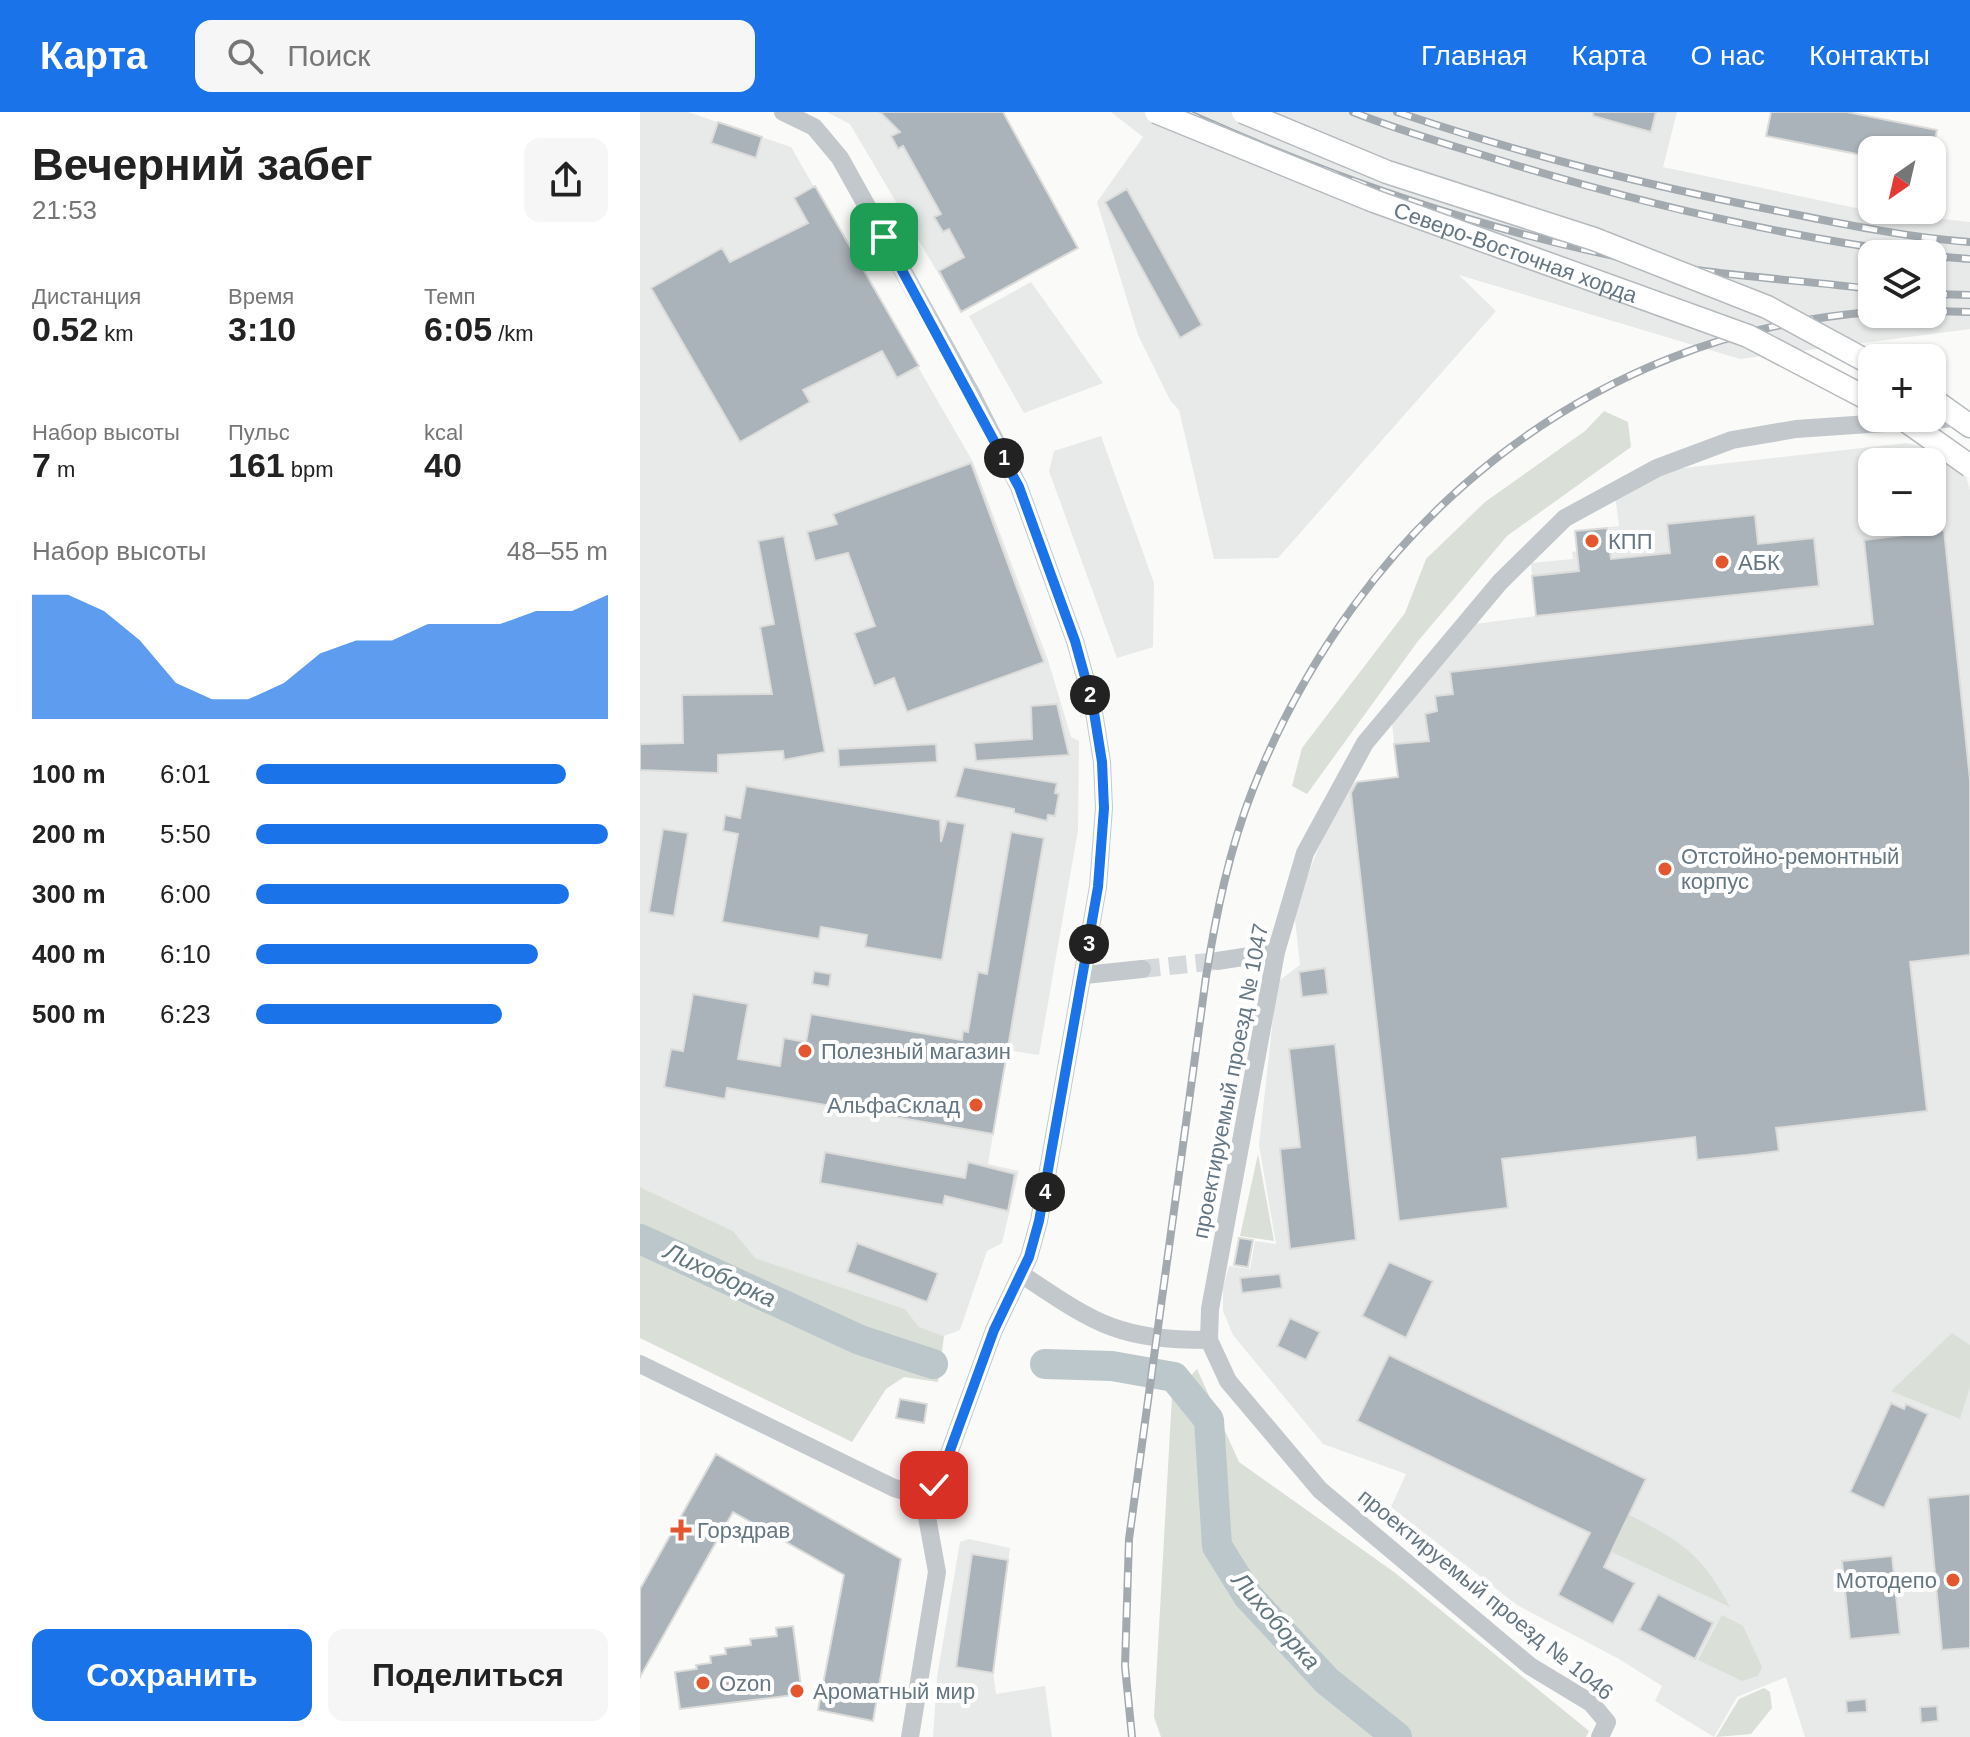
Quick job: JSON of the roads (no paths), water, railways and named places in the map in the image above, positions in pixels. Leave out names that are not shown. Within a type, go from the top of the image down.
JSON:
[{"type":"main road","name":"Северо-Восточная хорда","points":[[1156,112],[1374,201],[1748,336],[1858,394]]},
{"type":"main road","name":"Северо-Восточная хорда","points":[[1243,112],[1387,172],[1594,239],[1752,301],[1858,357]]},
{"type":"main road","points":[[1946,409],[1963,422]]},
{"type":"main road","points":[[1922,432],[1970,466]]},
{"type":"street","points":[[640,1364],[894,1488],[915,1494],[934,1485],[944,1467],[994,1330],[1021,1274],[1039,1221],[1085,975],[1098,887],[1103,777],[1093,706],[1075,641],[1019,487],[840,158],[814,127],[783,112]]},
{"type":"street","name":"проектируемый проезд № 1047","points":[[1209,1340],[1210,1309],[1276,952],[1305,853],[1365,743],[1500,582],[1565,518],[1657,468],[1732,440],[1796,429],[1963,422]]},
{"type":"street","points":[[1217,961],[1276,952]]},
{"type":"street","points":[[1085,975],[1142,969]]},
{"type":"street","points":[[1021,1274],[1082,1315],[1122,1333],[1167,1340],[1209,1340]]},
{"type":"street","name":"проектируемый проезд № 1046","points":[[1209,1340],[1228,1381],[1320,1490],[1530,1666],[1591,1703],[1607,1722],[1600,1737]]},
{"type":"street","points":[[910,1737],[937,1572],[927,1517],[915,1494]]},
{"type":"waterway","name":"Лихоборка","points":[[640,1239],[860,1340],[933,1364]]},
{"type":"waterway","name":"Лихоборка","points":[[1045,1364],[1112,1366],[1174,1377],[1209,1420],[1217,1546],[1248,1596],[1327,1681],[1397,1737]]},
{"type":"tunnel","points":[[1142,969],[1217,961]]},
{"type":"railway","points":[[1185,112],[1346,178],[1512,231],[1655,264],[1858,288]]},
{"type":"railway","points":[[1353,112],[1413,134],[1615,193],[1858,245]]},
{"type":"railway","points":[[1397,112],[1537,155],[1678,190],[1871,229],[1970,242]]},
{"type":"railway","points":[[1946,257],[1970,259]]},
{"type":"railway","points":[[1946,294],[1970,295]]},
{"type":"railway","points":[[1946,311],[1970,312]]},
{"type":"railway","points":[[1132,1737],[1125,1666],[1129,1539],[1206,977],[1219,906],[1237,835],[1253,789],[1298,694],[1354,606],[1419,528],[1494,460],[1578,403],[1669,359],[1767,328],[1858,314]]},
{"type":"place","name":"КПП","points":[[1592,541]]},
{"type":"place","name":"АБК","points":[[1722,562]]},
{"type":"place","name":"Отстойно-ремонтный корпус","points":[[1665,869]]},
{"type":"place","name":"Полезный магазин","points":[[805,1051]]},
{"type":"place","name":"АльфаСклад","points":[[976,1105]]},
{"type":"place","name":"Горздрав","points":[[681,1530]]},
{"type":"place","name":"Мотодепо","points":[[1953,1580]]},
{"type":"place","name":"Ozon","points":[[703,1683]]},
{"type":"place","name":"Ароматный мир","points":[[797,1691]]}]
